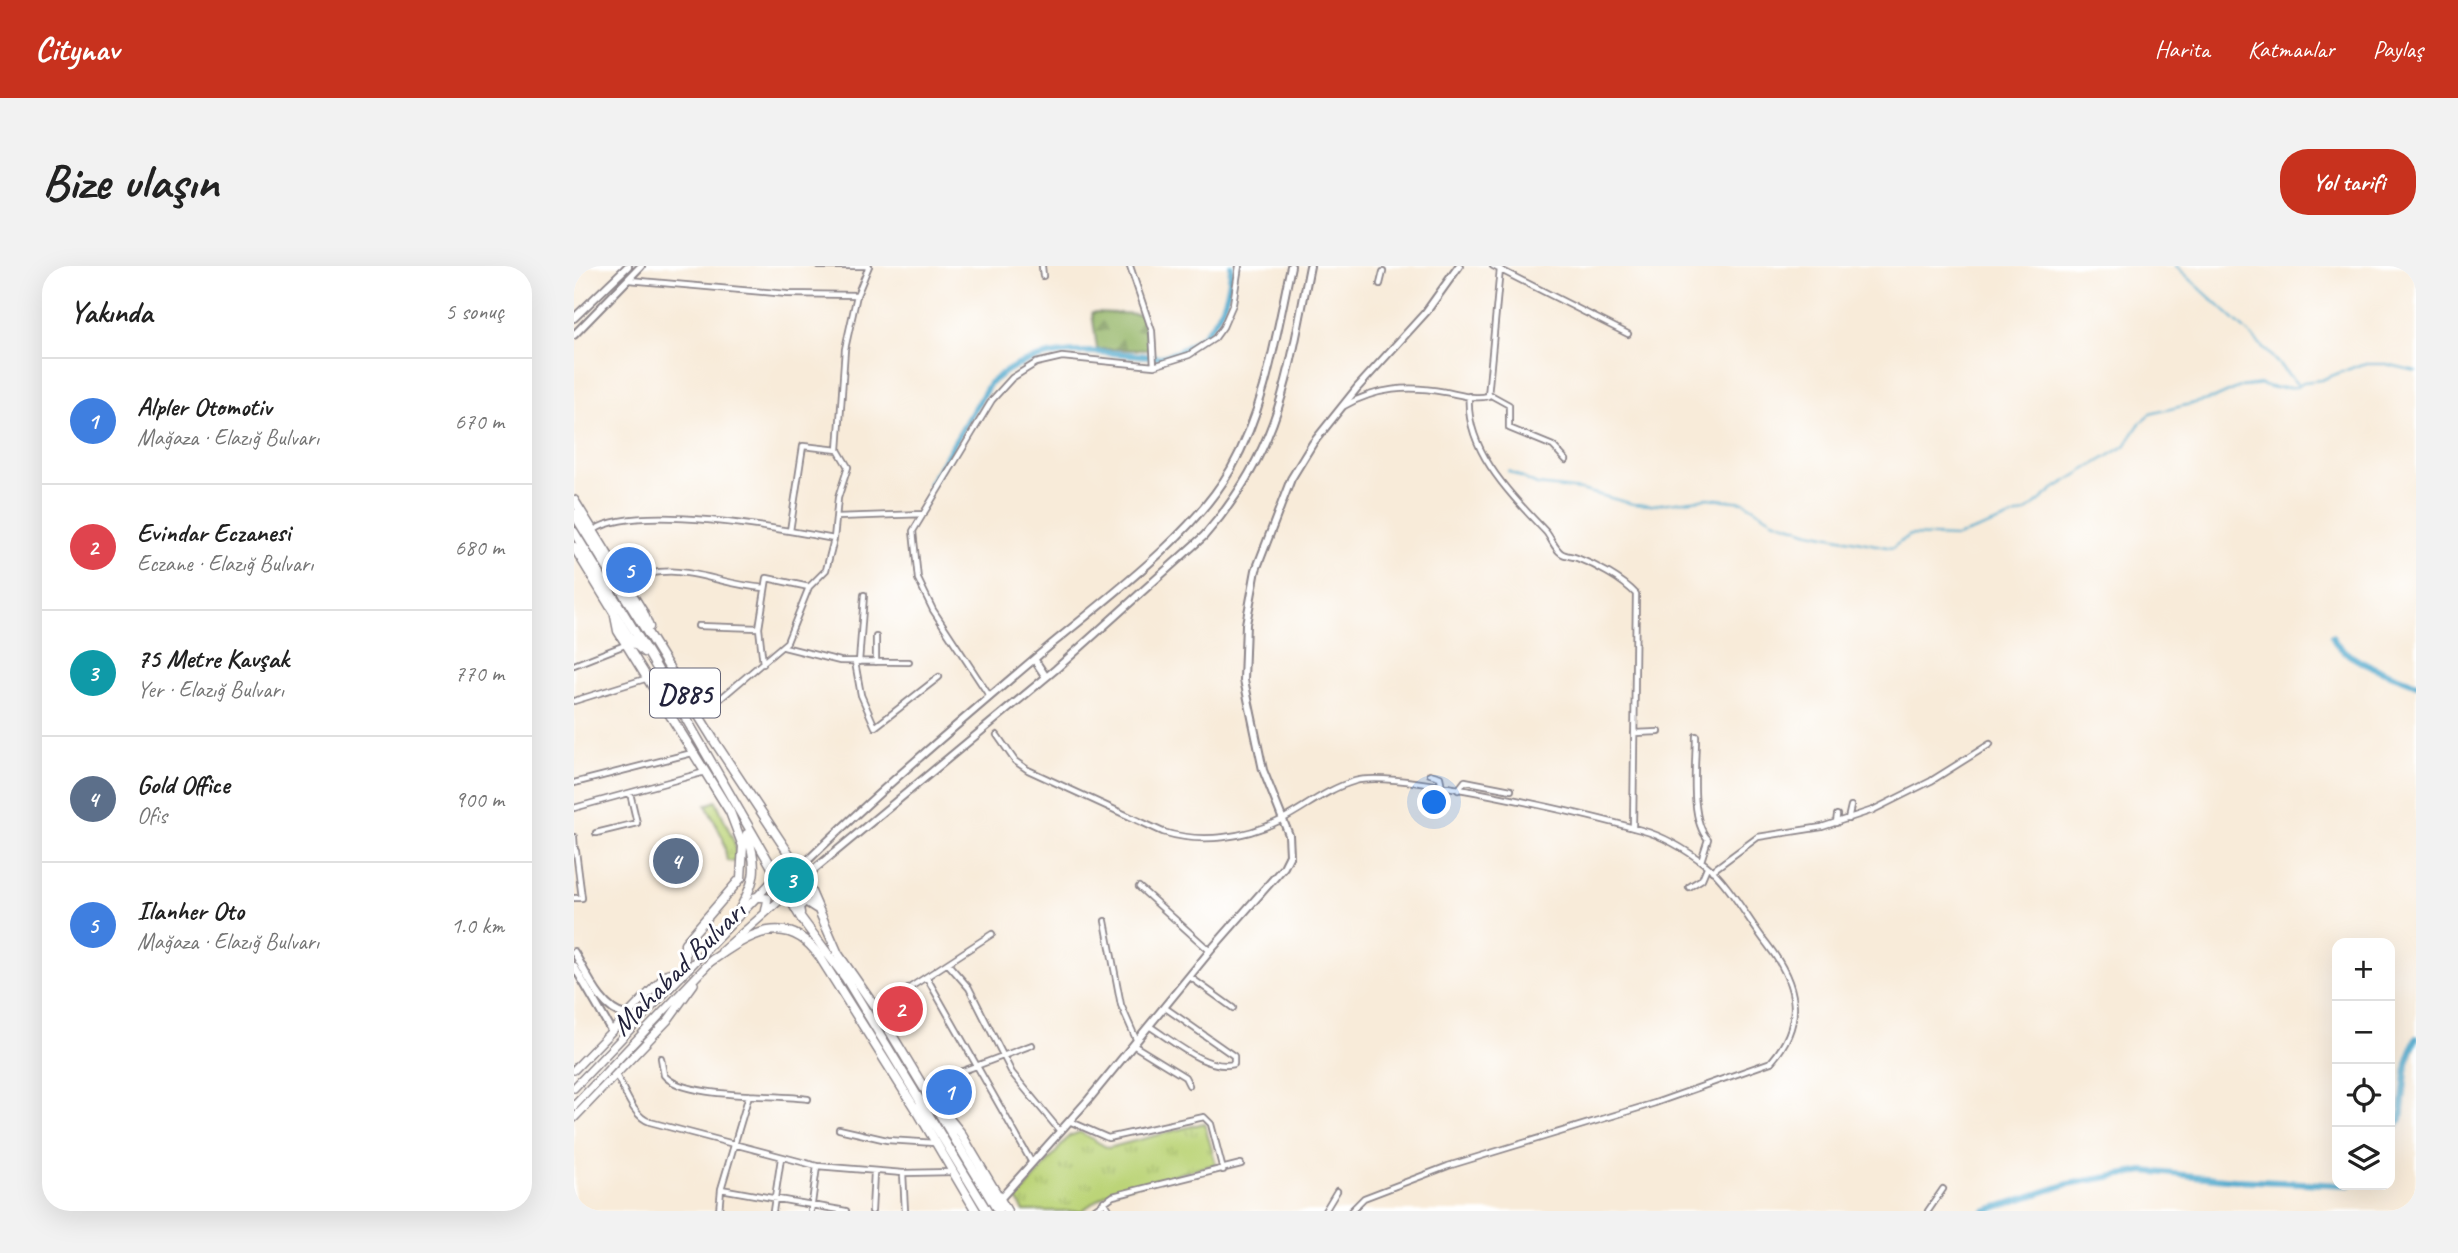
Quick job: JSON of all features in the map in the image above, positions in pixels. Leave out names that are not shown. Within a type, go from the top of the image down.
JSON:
[{"type":"highway","points":[[574,500],[643,611],[658,649]]},
{"type":"highway","name":"D885","points":[[574,514],[699,716],[802,873],[838,954],[877,1010],[998,1211]]},
{"type":"highway","name":"D885","points":[[574,532],[652,658],[777,876]]},
{"type":"highway","points":[[574,547],[630,639],[652,658]]},
{"type":"highway","points":[[614,611],[618,631],[694,752],[740,835],[743,868],[734,889],[685,943],[685,969]]},
{"type":"highway","points":[[737,915],[753,884],[756,867],[741,815]]},
{"type":"highway","points":[[787,894],[799,890],[802,873],[786,867],[777,876],[780,887],[845,977],[987,1211]]},
{"type":"highway","points":[[801,918],[799,907],[803,902],[811,902],[818,910]]},
{"type":"highway","points":[[711,961],[751,934],[774,931],[803,937],[820,957],[976,1211]]},
{"type":"highway","points":[[888,1051],[916,1110]]},
{"type":"highway","points":[[922,1087],[960,1132],[1007,1211]]},
{"type":"main road","points":[[574,318],[628,266]]},
{"type":"main road","points":[[574,335],[641,266]]},
{"type":"main road","points":[[802,873],[856,812],[1164,547],[1208,503],[1230,471],[1261,401],[1291,266]]},
{"type":"main road","points":[[802,873],[1046,677],[1204,536],[1237,497],[1263,452],[1276,422],[1310,266]]},
{"type":"main road","points":[[1000,1199],[1089,1099],[1210,951],[1284,867],[1290,844],[1263,770],[1246,702],[1246,624],[1256,570],[1291,480],[1312,443],[1426,312],[1459,266]]},
{"type":"main road","points":[[1034,659],[1046,677]]},
{"type":"main road","name":"Mahabad Bulvarı","points":[[574,1088],[685,969],[777,876]]},
{"type":"main road","name":"Mahabad Bulvarı","points":[[574,1106],[711,961],[787,894]]},
{"type":"main road","points":[[754,897],[768,898],[765,914]]},
{"type":"main road","points":[[574,951],[607,1004],[617,1013],[626,1015]]},
{"type":"main road","points":[[574,1118],[668,1020],[711,961]]},
{"type":"main road","points":[[574,966],[611,1030]]},
{"type":"main road","points":[[574,1070],[668,972],[685,969]]},
{"type":"street","points":[[699,716],[784,647],[809,587],[826,570],[834,539],[838,498],[848,467],[838,450],[845,349],[857,295],[869,266],[819,266]]},
{"type":"street","points":[[1042,266],[1043,276]]},
{"type":"street","points":[[1130,266],[1152,331],[1154,364]]},
{"type":"street","points":[[990,697],[947,633],[918,579],[914,531],[924,513],[992,400],[1026,368],[1062,357],[1154,364],[1189,355],[1215,338],[1233,304],[1239,266]]},
{"type":"street","points":[[1493,266],[1628,334]]},
{"type":"street","points":[[1489,394],[1488,371],[1500,269]]},
{"type":"street","points":[[1380,284],[1383,272]]},
{"type":"street","points":[[629,280],[787,294],[857,295]]},
{"type":"street","points":[[1340,408],[1372,391],[1384,389],[1435,390],[1485,398],[1489,394]]},
{"type":"street","points":[[1489,394],[1509,405],[1509,428],[1553,446],[1566,460]]},
{"type":"street","points":[[1469,396],[1468,415],[1474,434],[1484,456],[1518,504],[1548,534],[1559,552],[1614,578],[1636,594],[1633,828]]},
{"type":"street","points":[[790,531],[803,446],[838,450]]},
{"type":"street","points":[[837,517],[924,513]]},
{"type":"street","points":[[594,530],[618,520],[639,517],[790,531],[834,539]]},
{"type":"street","points":[[625,581],[648,573],[675,570],[699,574],[719,582],[765,588]]},
{"type":"street","points":[[764,664],[759,628],[769,577],[809,587]]},
{"type":"street","points":[[864,595],[857,662],[861,695],[875,727],[939,677]]},
{"type":"street","points":[[698,626],[759,628]]},
{"type":"street","points":[[876,637],[876,662]]},
{"type":"street","points":[[574,665],[627,645]]},
{"type":"street","points":[[784,647],[857,662],[909,662]]},
{"type":"street","points":[[574,701],[649,678]]},
{"type":"street","points":[[1634,733],[1659,732]]},
{"type":"street","points":[[997,735],[1015,761],[1028,770],[1163,832],[1200,839],[1244,834],[1283,819],[1314,798],[1356,780],[1416,782],[1633,828],[1652,834],[1707,866],[1769,946],[1784,970],[1794,996],[1792,1030],[1784,1047],[1771,1062],[1667,1099],[1448,1166],[1364,1198],[1351,1211]]},
{"type":"street","points":[[1696,736],[1699,827],[1708,839],[1701,861]]},
{"type":"street","points":[[1712,871],[1758,836],[1848,819],[1931,781],[1990,744]]},
{"type":"street","points":[[574,783],[694,752]]},
{"type":"street","points":[[574,808],[705,772]]},
{"type":"street","points":[[1430,774],[1440,777],[1442,787]]},
{"type":"street","points":[[1458,790],[1465,781],[1511,790]]},
{"type":"street","points":[[596,834],[637,823],[630,793]]},
{"type":"street","points":[[1848,819],[1851,806]]},
{"type":"street","points":[[1836,823],[1837,815]]},
{"type":"street","points":[[574,837],[582,898],[574,898]]},
{"type":"street","points":[[1689,887],[1702,879],[1707,866]]},
{"type":"street","points":[[1139,887],[1210,951]]},
{"type":"street","points":[[1105,921],[1121,1004],[1134,1042],[1185,1077],[1189,1085]]},
{"type":"street","points":[[877,1010],[992,934]]},
{"type":"street","points":[[947,964],[969,988],[1003,1057],[1025,1091],[1059,1130]]},
{"type":"street","points":[[1190,977],[1233,1008]]},
{"type":"street","points":[[927,978],[1032,1163]]},
{"type":"street","points":[[1149,1026],[1205,1060],[1225,1065],[1234,1063],[1234,1056],[1164,1007]]},
{"type":"street","points":[[922,1087],[1032,1045]]},
{"type":"street","points":[[661,1058],[664,1075],[681,1086],[708,1092],[808,1099]]},
{"type":"street","points":[[615,1075],[642,1120],[817,1166],[874,1172],[953,1172]]},
{"type":"street","points":[[719,1211],[721,1189],[749,1095]]},
{"type":"street","points":[[1069,1120],[1108,1138],[1204,1117],[1211,1124],[1223,1170]]},
{"type":"street","points":[[839,1129],[887,1140],[935,1143]]},
{"type":"street","points":[[773,1211],[781,1158]]},
{"type":"street","points":[[1092,1211],[1113,1196],[1241,1164]]},
{"type":"street","points":[[811,1209],[817,1166]]},
{"type":"street","points":[[872,1211],[874,1172]]},
{"type":"street","points":[[903,1173],[905,1211]]},
{"type":"street","points":[[721,1189],[811,1209],[846,1211]]},
{"type":"street","points":[[1928,1211],[1943,1189]]},
{"type":"street","points":[[1325,1211],[1337,1191]]},
{"type":"street","points":[[1104,1201],[1110,1211]]},
{"type":"green space","points":[[1092,312],[1141,314],[1150,350],[1097,349]]},
{"type":"green space","points":[[716,801],[735,844],[736,862],[727,861],[723,838],[706,805]]},
{"type":"green space","points":[[1204,1123],[1216,1164],[1111,1191],[1081,1211],[1024,1211],[1017,1200],[1069,1136],[1080,1132],[1108,1148]]},
{"type":"waterway","points":[[930,484],[990,383],[1009,369],[1029,360],[1071,352],[1161,357],[1177,352],[1203,335],[1220,312],[1230,282],[1231,266]]},
{"type":"waterway","points":[[2176,266],[2259,343],[2298,385]]},
{"type":"waterway","points":[[1508,471],[1537,485],[1581,490],[1633,504],[1652,505],[1708,498],[1744,502],[1773,520],[1810,532],[1892,548],[1910,535],[1956,537],[2026,512],[2055,488],[2125,446],[2140,423],[2150,414],[2215,398],[2240,387],[2261,384],[2274,388],[2297,387],[2303,382],[2321,380],[2362,364],[2386,364],[2416,371]]},
{"type":"waterway","points":[[2332,637],[2338,646],[2358,660],[2416,684]]},
{"type":"waterway","points":[[2395,1128],[2401,1119],[2407,1063],[2416,1038]]},
{"type":"waterway","points":[[1984,1211],[2068,1184],[2144,1171],[2235,1180],[2332,1184]]},
{"type":"place","name":"Ilanher Oto","points":[[629,570]]},
{"type":"place","name":"Gold Office","points":[[676,861]]},
{"type":"place","name":"75 Metre Kavşak","points":[[791,880]]},
{"type":"place","name":"Evindar Eczanesi","points":[[900,1009]]},
{"type":"place","name":"Alpler Otomotiv","points":[[949,1092]]}]
